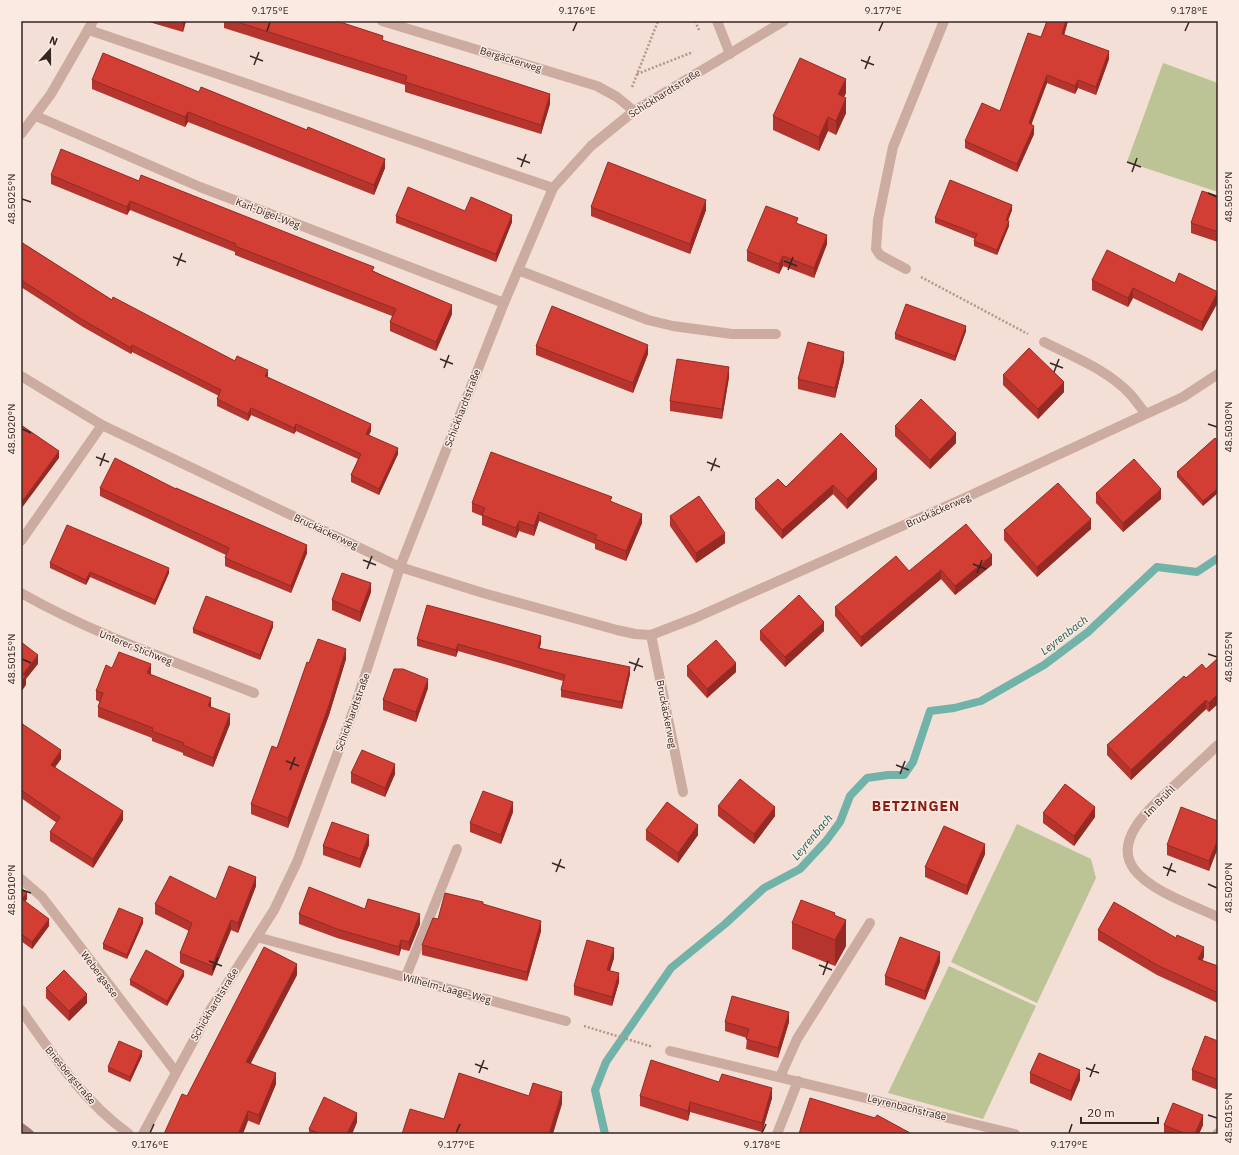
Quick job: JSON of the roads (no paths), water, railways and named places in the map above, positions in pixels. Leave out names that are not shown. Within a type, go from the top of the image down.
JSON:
[{"type":"main road","points":[[21,1128],[29,1134]]},
{"type":"street","name":"Bergäckerweg","points":[[382,21],[597,86],[634,111]]},
{"type":"street","points":[[718,21],[730,54]]},
{"type":"street","name":"Schickhardtstraße","points":[[143,1134],[175,1072],[209,1012],[274,910],[297,862],[354,709],[400,566],[504,302],[553,188],[591,146],[634,111],[784,21]]},
{"type":"street","points":[[906,269],[880,255],[876,249],[878,220],[893,147],[944,21]]},
{"type":"street","points":[[21,134],[51,94],[91,25],[553,188]]},
{"type":"street","name":"Karl-Digel-Weg","points":[[36,116],[200,187],[504,302]]},
{"type":"street","points":[[518,270],[660,323],[732,334],[776,334]]},
{"type":"street","points":[[1044,342],[1089,364],[1114,380],[1131,394],[1146,414]]},
{"type":"street","name":"Bruckäckerweg","points":[[21,376],[102,425],[400,566],[483,593],[617,630],[651,635],[695,618],[967,498],[1183,397],[1218,374]]},
{"type":"street","points":[[21,541],[102,425]]},
{"type":"street","name":"Unterer Stichweg","points":[[21,593],[61,615],[95,630],[254,693]]},
{"type":"street","name":"Bruckäckerweg","points":[[651,635],[683,792]]},
{"type":"street","name":"Im Brühl","points":[[1218,745],[1144,814],[1134,829],[1128,844],[1128,857],[1134,869],[1145,880],[1168,894],[1218,917]]},
{"type":"street","points":[[406,976],[457,850]]},
{"type":"street","name":"Webergasse","points":[[21,879],[42,897],[175,1072]]},
{"type":"street","points":[[780,1077],[797,1039],[870,923]]},
{"type":"street","name":"Wilhelm-Laage-Weg","points":[[257,937],[406,976],[566,1021]]},
{"type":"street","name":"Briesbergstraße","points":[[21,1010],[58,1061],[87,1096],[129,1134]]},
{"type":"street","name":"Leyrenbachstraße","points":[[670,1051],[1015,1134]]},
{"type":"street","points":[[777,1134],[798,1081]]},
{"type":"waterway","name":"Leyrenbach","points":[[605,1134],[595,1090],[606,1062],[671,968],[725,924],[764,888],[800,869],[826,841],[840,822],[850,796],[867,778],[888,775],[904,775],[913,762],[930,711],[954,708],[981,701],[1044,665],[1088,632],[1157,567],[1197,572],[1218,558]]},
{"type":"district","name":"BETZINGEN","points":[[916,806]]}]
